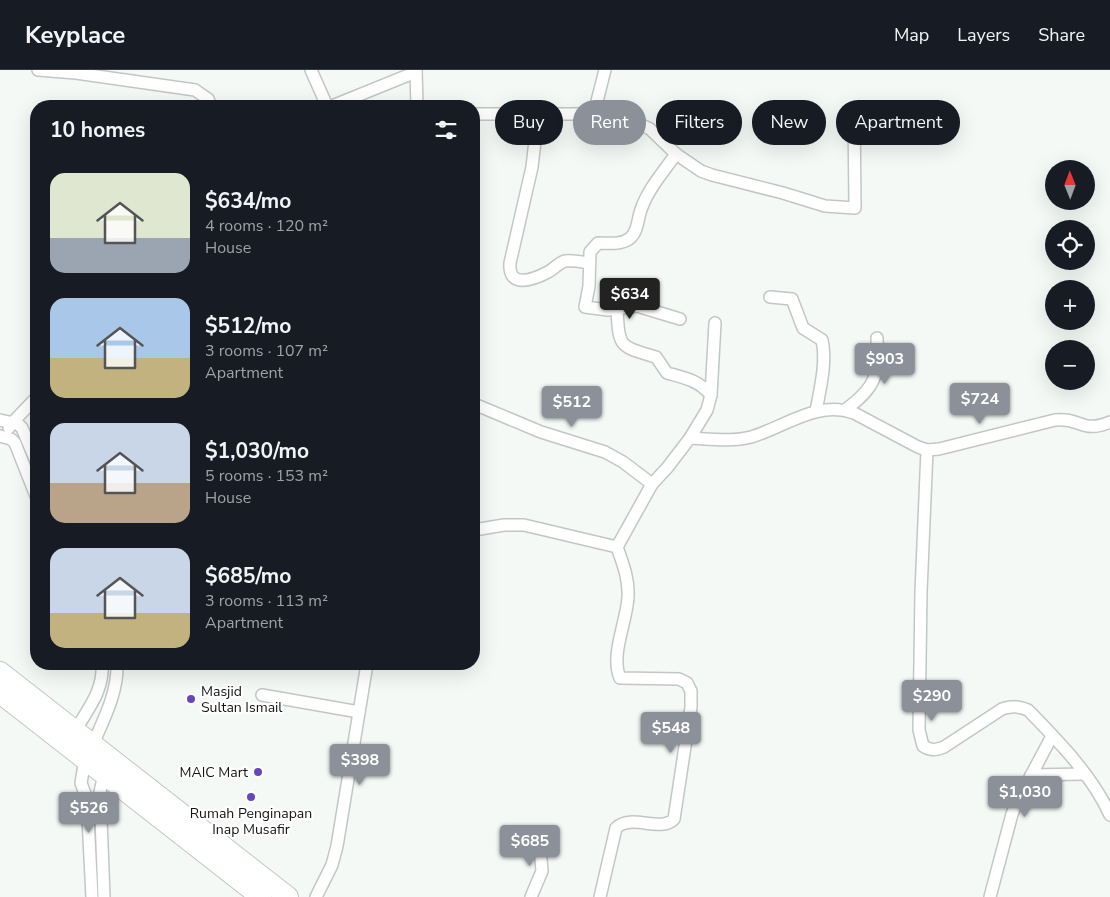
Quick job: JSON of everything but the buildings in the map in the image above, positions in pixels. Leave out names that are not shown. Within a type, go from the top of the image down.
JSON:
[{"type":"highway","points":[[0,672],[75,731],[104,774],[261,897]]},
{"type":"highway","points":[[0,693],[89,752],[288,897]]},
{"type":"street","points":[[38,70],[76,72],[195,90],[208,100]]},
{"type":"street","points":[[310,70],[324,100]]},
{"type":"street","points":[[597,100],[605,70]]},
{"type":"street","points":[[346,100],[416,71],[417,100]]},
{"type":"street","points":[[480,114],[495,114]]},
{"type":"street","points":[[646,127],[676,154],[701,171],[784,192],[825,206],[855,208],[854,145]]},
{"type":"street","points":[[534,145],[532,167],[510,263],[511,275],[515,279],[522,281],[549,272],[564,262],[589,263]]},
{"type":"street","points":[[676,154],[641,208],[636,232],[628,240],[616,244],[598,243],[590,252],[589,286],[585,307],[608,310],[637,306],[680,319]]},
{"type":"street","points":[[770,298],[792,299],[803,328],[822,340],[824,346],[822,372],[816,411]]},
{"type":"street","points":[[617,309],[618,336],[622,343],[629,348],[656,357],[667,373],[691,380],[703,386],[711,395]]},
{"type":"street","points":[[600,897],[616,828],[620,824],[627,822],[667,824],[674,819],[691,707],[691,691],[687,683],[679,679],[620,678],[618,674],[618,650],[628,595],[627,576],[617,548],[652,484],[690,438],[706,410],[711,395],[716,323]]},
{"type":"street","points":[[845,410],[864,395],[875,377],[878,364],[877,338]]},
{"type":"street","points":[[30,403],[6,421],[3,437],[11,439],[15,443],[30,481]]},
{"type":"street","points":[[480,407],[541,432],[605,452],[623,462],[652,484]]},
{"type":"street","points":[[690,438],[736,440],[816,411],[845,410],[927,450],[939,449],[1056,420],[1073,420],[1084,426],[1093,427],[1110,422]]},
{"type":"street","points":[[6,421],[18,424],[22,428],[30,447]]},
{"type":"street","points":[[927,450],[921,583],[918,730],[923,746],[936,750],[944,747],[1002,709],[1013,706],[1028,710],[1084,774],[1104,802],[1110,815]]},
{"type":"street","points":[[480,529],[504,524],[524,525],[617,548]]},
{"type":"street","points":[[75,731],[99,691],[103,670]]},
{"type":"street","points":[[92,897],[87,799],[81,783],[89,752],[114,692],[117,670]]},
{"type":"street","points":[[316,897],[332,865],[337,846],[366,670]]},
{"type":"street","points":[[262,695],[359,712]]},
{"type":"street","points":[[990,897],[1012,814],[1052,736]]},
{"type":"street","points":[[104,774],[100,792],[104,897]]},
{"type":"street","points":[[1031,775],[1084,774]]},
{"type":"street","points":[[510,845],[524,840],[532,841],[540,847],[542,871],[531,897]]},
{"type":"place","name":"Masjid Sultan Ismail","points":[[191,699]]},
{"type":"place","name":"MAIC Mart","points":[[258,772]]},
{"type":"place","name":"Rumah Penginapan Inap Musafir","points":[[251,797]]}]
